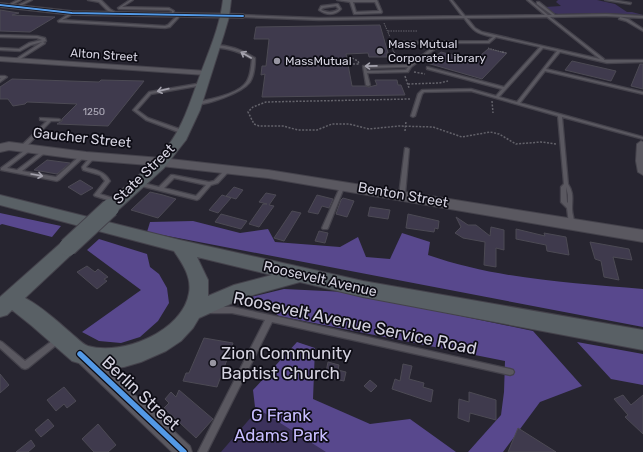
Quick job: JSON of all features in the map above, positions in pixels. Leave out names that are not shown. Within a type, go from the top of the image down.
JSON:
[{"type":"main road","name":"State Street","points":[[5,304],[161,162],[173,149],[183,132],[195,104],[226,16],[227,0]]},
{"type":"main road","name":"Gaucher Street","points":[[0,148],[9,146],[88,156],[161,162]]},
{"type":"main road","name":"Benton Street","points":[[161,162],[229,169],[343,185],[643,236]]},
{"type":"main road","name":"Roosevelt Avenue","points":[[0,200],[180,246],[363,289],[643,340]]},
{"type":"main road","points":[[80,354],[106,359],[138,353],[167,338],[184,324],[193,312],[199,293],[198,278],[192,263],[180,246]]},
{"type":"main road","points":[[193,312],[241,291],[300,274]]},
{"type":"main road","name":"Berlin Street","points":[[5,304],[27,310],[80,354]]},
{"type":"street","points":[[0,5],[72,13],[243,16]]},
{"type":"street","name":"Alton Street","points":[[0,59],[204,78]]},
{"type":"street","points":[[642,141],[641,161],[643,172]]},
{"type":"street","name":"Berlin Street","points":[[80,354],[184,452]]},
{"type":"lane","points":[[7,6],[20,0]]},
{"type":"lane","points":[[15,7],[31,0]]},
{"type":"lane","points":[[89,0],[103,0]]},
{"type":"lane","points":[[100,1],[112,13],[132,0]]},
{"type":"lane","points":[[337,4],[322,7],[320,10],[326,13],[340,10],[337,4],[338,0],[376,0],[381,12],[354,13],[351,1]]},
{"type":"lane","points":[[451,0],[477,31],[495,37],[604,61],[643,61]]},
{"type":"lane","points":[[528,0],[604,61]]},
{"type":"lane","points":[[606,0],[630,3]]},
{"type":"lane","points":[[538,3],[554,15]]},
{"type":"lane","points":[[119,8],[169,9],[173,11],[172,15]]},
{"type":"lane","points":[[72,13],[59,21],[167,26],[180,15]]},
{"type":"lane","points":[[369,13],[370,18]]},
{"type":"lane","points":[[243,16],[370,18],[606,15],[643,17]]},
{"type":"lane","points":[[552,19],[621,18],[643,30]]},
{"type":"lane","points":[[0,36],[41,38],[44,41]]},
{"type":"lane","points":[[391,43],[489,42],[495,37]]},
{"type":"lane","points":[[0,50],[17,50],[30,44],[44,41]]},
{"type":"lane","points":[[17,60],[44,41]]},
{"type":"lane","points":[[368,85],[364,67],[410,66],[438,45],[437,43]]},
{"type":"lane","points":[[195,104],[238,90],[248,82],[252,75],[254,59],[245,53],[231,48],[215,46]]},
{"type":"lane","points":[[495,98],[542,47]]},
{"type":"lane","points":[[518,103],[559,51]]},
{"type":"lane","points":[[428,68],[504,89]]},
{"type":"lane","points":[[544,70],[643,93]]},
{"type":"lane","points":[[0,77],[5,77],[0,81]]},
{"type":"lane","points":[[183,132],[147,119],[135,110],[150,93],[204,78]]},
{"type":"lane","points":[[413,116],[420,94],[423,91],[471,90],[495,98],[560,115],[642,141]]},
{"type":"lane","points":[[560,115],[566,184],[569,189],[572,203],[570,207],[572,224]]},
{"type":"lane","points":[[41,119],[59,120]]},
{"type":"lane","points":[[50,120],[26,148],[3,169],[57,179],[88,156]]},
{"type":"lane","points":[[402,196],[407,149]]},
{"type":"lane","points":[[18,172],[45,150]]},
{"type":"lane","points":[[88,156],[84,167],[85,169],[99,172],[104,175],[108,182],[97,195],[114,204]]},
{"type":"lane","points":[[160,189],[173,176],[209,184],[216,182],[229,169]]},
{"type":"lane","points":[[137,184],[196,198],[209,184]]},
{"type":"lane","points":[[325,228],[343,185]]},
{"type":"lane","name":"Roosevelt Avenue Service Road","points":[[193,312],[208,310],[232,310],[510,372]]},
{"type":"lane","points":[[202,452],[270,318]]},
{"type":"lane","points":[[0,344],[25,366],[61,338]]},
{"type":"path","points":[[387,31],[418,31]]},
{"type":"path","points":[[487,48],[506,53]]},
{"type":"path","points":[[352,58],[357,60],[359,64],[353,64]]},
{"type":"path","points":[[404,73],[409,88]]},
{"type":"path","points":[[408,84],[439,84],[448,81]]},
{"type":"path","points":[[410,98],[270,101],[263,102],[248,111],[254,124],[257,126],[286,126],[298,130],[317,130],[332,124],[354,124],[369,129],[405,126],[438,128],[462,137],[485,132],[494,132],[516,144],[541,142],[556,144]]},
{"type":"path","points":[[493,113],[495,98]]},
{"type":"path","points":[[405,131],[406,121]]},
{"type":"green space","points":[[558,0],[597,0],[615,4],[627,12],[643,15],[603,13],[558,14],[553,13],[545,7],[561,6],[556,2]]},
{"type":"green space","name":"G Frank Adams Park","points":[[277,387],[367,452],[221,452]]},
{"type":"shaded area","points":[[0,213],[61,226],[52,237],[2,224],[0,225]]},
{"type":"shaded area","points":[[193,221],[240,233],[268,229],[275,242],[340,247],[358,237],[366,257],[390,259],[402,233],[430,242],[428,255],[481,270],[534,279],[643,289],[643,327],[147,232],[150,222]]},
{"type":"shaded area","points":[[99,239],[147,254],[150,267],[159,274],[167,288],[169,303],[158,321],[140,337],[121,343],[99,341],[82,332],[141,290],[87,250]]},
{"type":"shaded area","points":[[284,289],[346,292],[533,331],[582,386],[540,402],[503,452],[468,452],[501,415],[504,392],[505,361],[279,316],[251,297]]},
{"type":"shaded area","points":[[297,342],[315,348],[313,399],[370,424],[410,419],[456,452],[326,452],[255,407],[253,390]]},
{"type":"shaded area","points":[[577,342],[643,354],[643,385],[611,379]]},
{"type":"building","points":[[0,10],[19,13],[12,15],[55,17],[30,32],[0,31]]},
{"type":"building","name":"MassMutual","points":[[380,25],[388,53],[386,53],[387,57],[369,57],[368,53],[346,54],[352,86],[369,87],[377,85],[375,80],[397,80],[398,85],[401,85],[405,95],[262,97],[265,74],[261,75],[262,66],[266,66],[269,39],[254,39],[256,27]]},
{"type":"building","points":[[488,49],[507,53],[482,79],[427,63],[441,52],[474,61]]},
{"type":"building","points":[[572,61],[616,71],[611,81],[565,70]]},
{"type":"building","points":[[640,64],[643,64],[643,89],[631,86]]},
{"type":"building","points":[[12,79],[99,82],[101,80],[144,81],[108,126],[57,124],[62,121],[62,119],[77,104],[27,102],[25,104],[13,106],[8,99],[0,99],[0,87]]},
{"type":"building","points":[[47,160],[70,163],[57,174],[34,170]]},
{"type":"building","points":[[80,180],[93,188],[81,195],[68,187]]},
{"type":"building","points":[[234,187],[243,190],[236,199],[226,196]]},
{"type":"building","points":[[150,192],[176,199],[158,218],[131,210]]},
{"type":"building","points":[[266,193],[276,195],[269,205],[274,206],[259,227],[249,224],[263,204],[267,204],[259,202]]},
{"type":"building","points":[[222,195],[231,198],[218,213],[209,210]]},
{"type":"building","points":[[317,195],[333,199],[329,208],[322,206],[318,214],[308,212]]},
{"type":"building","points":[[343,198],[354,201],[347,217],[336,214]]},
{"type":"building","points":[[370,207],[390,210],[388,219],[368,216]]},
{"type":"building","points":[[292,211],[301,213],[284,241],[274,238]]},
{"type":"building","points":[[221,214],[247,221],[241,229],[215,222]]},
{"type":"building","points":[[408,214],[439,221],[438,229],[435,228],[434,232],[406,228]]},
{"type":"building","points":[[456,217],[468,225],[476,225],[490,236],[491,227],[504,230],[504,250],[496,248],[496,267],[484,265],[485,242],[463,238],[455,233],[461,227]]},
{"type":"building","points":[[516,229],[545,236],[544,233],[566,237],[569,255],[547,251],[546,245],[516,239]]},
{"type":"building","points":[[319,231],[328,233],[325,243],[315,241]]},
{"type":"building","points":[[590,242],[629,249],[632,260],[613,257],[619,280],[604,277],[601,261],[595,259]]},
{"type":"building","points":[[87,266],[95,272],[98,269],[108,277],[104,279],[107,281],[97,289],[77,272]]},
{"type":"building","points":[[204,338],[233,343],[217,387],[183,381],[186,373],[189,373]]},
{"type":"building","points":[[328,362],[339,365],[338,370],[346,372],[344,381],[325,377]]},
{"type":"building","points":[[403,364],[412,366],[409,379],[424,383],[423,387],[433,390],[431,402],[392,389],[395,379],[400,381]]},
{"type":"building","points":[[0,374],[9,385],[0,393]]},
{"type":"building","points":[[370,380],[377,386],[371,392],[364,386]]},
{"type":"building","points":[[64,387],[76,401],[67,408],[64,404],[56,411],[47,400]]},
{"type":"building","points":[[179,390],[213,419],[196,438],[164,408],[169,403],[165,399],[171,392],[176,397]]},
{"type":"building","points":[[469,392],[496,400],[496,420],[470,413],[469,422],[458,418],[459,399],[469,402]]},
{"type":"building","points":[[623,395],[631,405],[643,395],[643,434],[625,417],[628,415],[614,399]]},
{"type":"building","points":[[48,419],[54,426],[41,437],[35,430]]},
{"type":"building","points":[[98,424],[116,445],[108,452],[94,452],[82,439]]},
{"type":"building","points":[[518,428],[556,452],[508,452]]},
{"type":"building","points":[[31,440],[35,446],[28,452],[16,452]]},
{"type":"cycle path","points":[[0,5],[72,13],[243,16]]},
{"type":"cycle path","points":[[80,354],[184,452]]},
{"type":"place","name":"Mass Mutual Corporate Library","points":[[380,51]]},
{"type":"place","name":"MassMutual","points":[[277,61]]},
{"type":"place","name":"Zion Community Baptist Church","points":[[213,363]]}]
